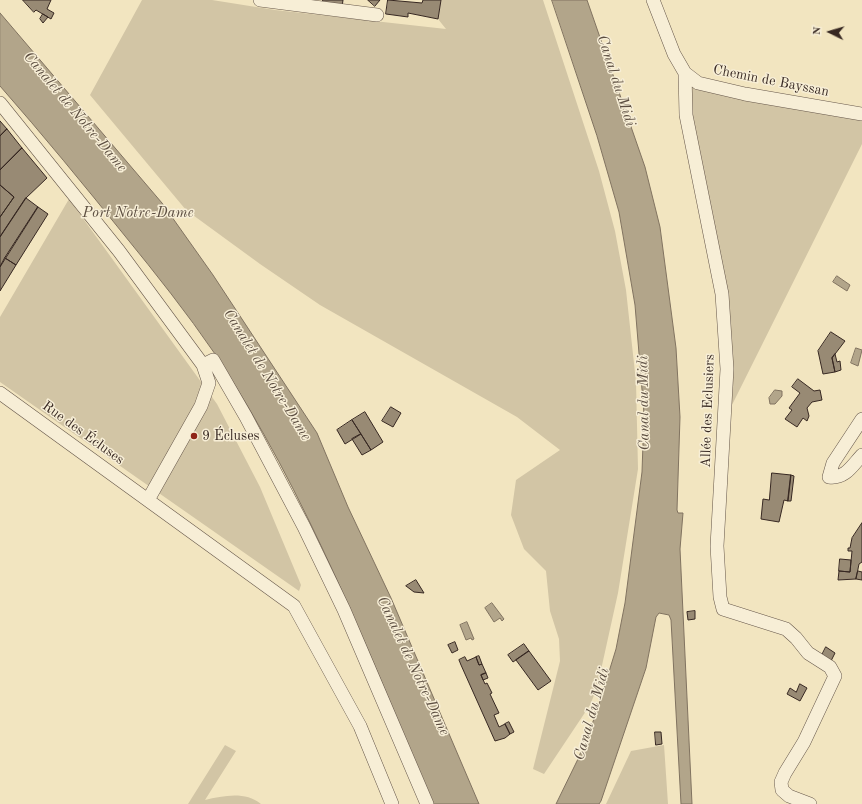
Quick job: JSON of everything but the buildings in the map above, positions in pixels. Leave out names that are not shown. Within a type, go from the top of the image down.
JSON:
[{"type":"street","points":[[260,0],[377,14]]},
{"type":"street","name":"Chemin de Bayssan","points":[[654,0],[674,54],[685,73],[698,83],[745,94],[862,114]]},
{"type":"street","name":"Allée des Eclusiers","points":[[685,73],[686,115],[722,294],[728,369],[717,546],[720,597],[723,609],[786,629],[796,638],[808,653],[830,667],[835,676],[804,742],[781,782],[782,790],[789,796],[810,804]]},
{"type":"street","points":[[0,103],[119,251],[203,365],[209,382],[201,406],[148,500]]},
{"type":"street","points":[[203,365],[213,360],[246,417],[304,527],[344,610],[426,804]]},
{"type":"street","name":"Rue des Écluses","points":[[0,393],[257,577],[294,606],[360,726],[392,804]]},
{"type":"street","points":[[862,419],[833,463],[829,477],[835,478],[845,474],[862,455]]},
{"type":"shaded area","points":[[142,0],[212,0],[275,10],[446,29],[438,19],[441,0],[543,0],[599,171],[615,231],[626,290],[636,382],[638,469],[618,593],[597,688],[590,705],[544,774],[533,769],[560,661],[559,639],[550,611],[546,571],[524,549],[511,515],[516,480],[560,450],[517,417],[320,305],[260,264],[186,210],[90,95]]},
{"type":"shaded area","points":[[685,73],[698,83],[862,114],[862,144],[729,411],[727,369]]},
{"type":"shaded area","points":[[69,199],[217,404],[260,487],[301,585],[299,591],[0,382],[0,317]]},
{"type":"shaded area","points":[[225,745],[236,751],[205,800],[226,796],[241,796],[248,797],[261,804],[188,804]]},
{"type":"shaded area","points":[[664,745],[668,804],[606,804],[631,751]]},
{"type":"water","name":"Canal du Midi","points":[[552,0],[587,0],[645,167],[660,227],[676,348],[680,417],[677,510],[678,513],[683,513],[680,549],[692,804],[681,804],[671,620],[669,615],[659,613],[656,617],[646,668],[601,801],[599,804],[556,804],[578,759],[596,714],[616,649],[625,603],[642,472],[644,414],[635,305],[619,212],[597,136]]},
{"type":"water","name":"Port Notre-Dame","points":[[0,13],[162,203],[213,275],[317,433],[348,507],[391,598],[479,804],[433,804],[360,631],[334,574],[279,461],[248,407],[215,354],[171,294],[79,179],[0,86]]},
{"type":"water","points":[[837,276],[850,285],[847,291],[833,282]]},
{"type":"water","points":[[856,348],[862,350],[858,366],[851,363]]},
{"type":"water","points":[[775,390],[782,391],[782,396],[775,404],[770,404],[769,398]]},
{"type":"water","points":[[492,603],[504,619],[502,621],[500,618],[494,622],[485,608]]},
{"type":"water","points":[[467,622],[474,639],[472,640],[471,638],[466,640],[460,625]]},
{"type":"place","name":"9 Écluses","points":[[194,436]]},
{"type":"water label","name":"Canalet de Notre-Dame","points":[[75,112]]},
{"type":"water label","name":"Canalet de Notre-Dame","points":[[267,375]]},
{"type":"water label","name":"Canalet de Notre-Dame","points":[[413,666]]}]
